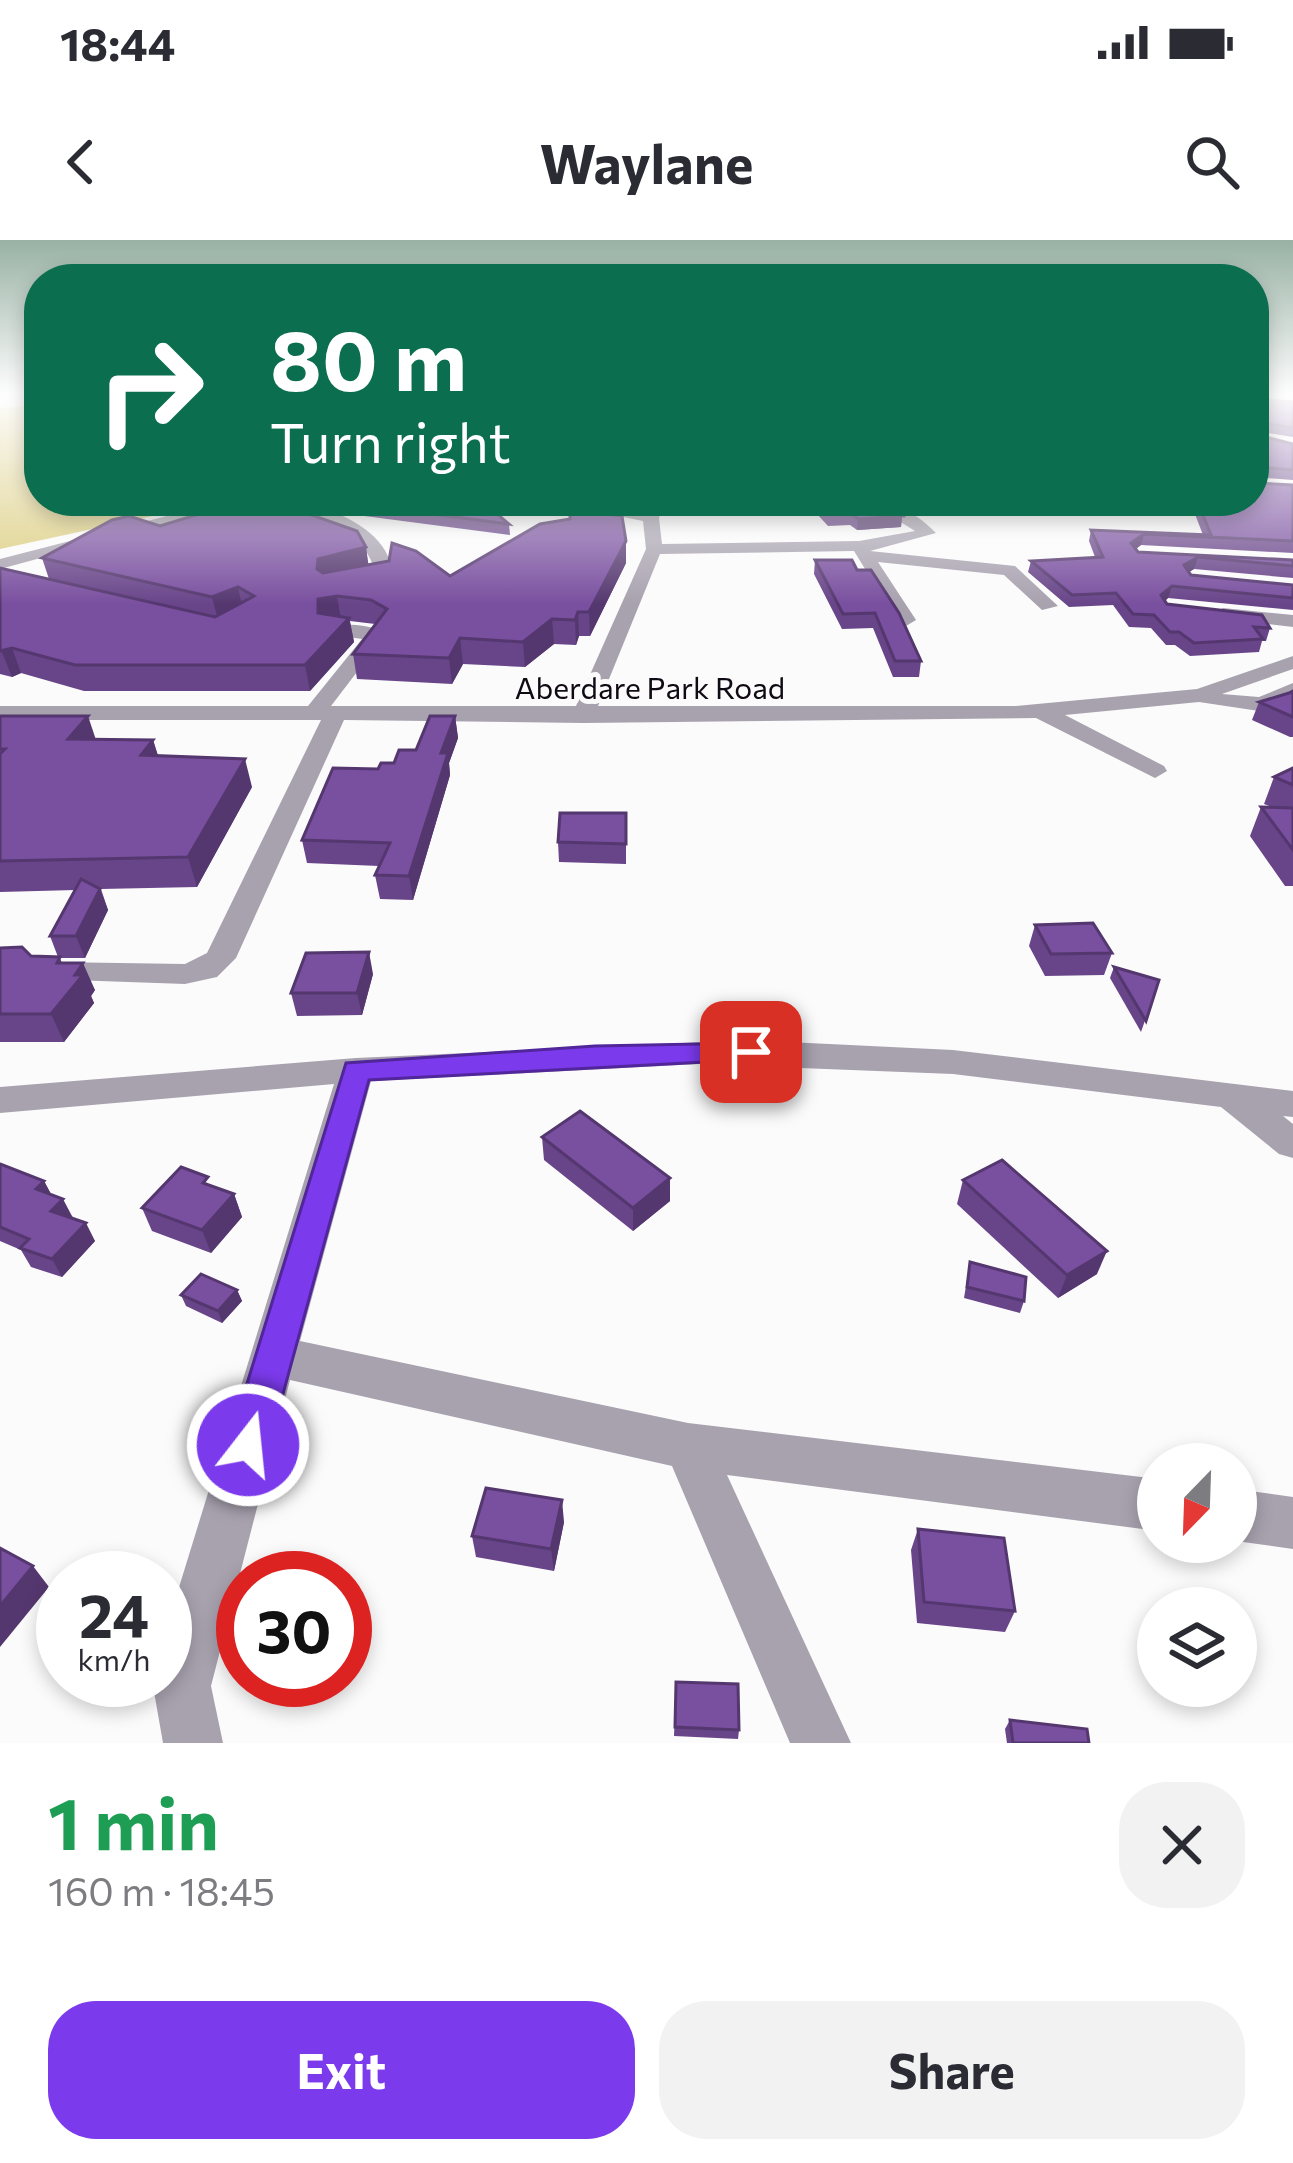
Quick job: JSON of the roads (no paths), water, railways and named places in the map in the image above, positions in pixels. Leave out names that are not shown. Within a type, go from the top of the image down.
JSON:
[{"type":"street","points":[[0,564],[185,516]]},
{"type":"street","points":[[330,516],[377,550],[385,575],[332,588]]},
{"type":"street","points":[[583,716],[654,549],[653,516]]},
{"type":"street","points":[[862,550],[928,533],[906,516]]},
{"type":"street","points":[[654,549],[862,550],[935,566],[1009,570],[1049,606]]},
{"type":"street","points":[[862,550],[906,620]]},
{"type":"street","points":[[0,579],[22,584]]},
{"type":"street","points":[[1193,611],[1293,621]]},
{"type":"street","points":[[55,972],[185,974],[206,970],[220,958],[323,716],[376,634],[333,630]]},
{"type":"street","name":"Aberdare Park Road","points":[[0,713],[1042,712],[1200,695],[1293,662]]},
{"type":"street","points":[[1231,684],[1284,696]]},
{"type":"street","points":[[1200,695],[1234,706],[1284,696]]},
{"type":"street","points":[[1042,712],[1155,771]]},
{"type":"street","points":[[0,1100],[595,1055],[772,1053],[899,1058],[1091,1075],[1293,1105]]},
{"type":"street","points":[[194,1743],[182,1686],[356,1070]]},
{"type":"street","points":[[1231,1096],[1293,1144]]},
{"type":"street","points":[[274,1356],[688,1446],[1137,1502]]},
{"type":"street","points":[[688,1446],[821,1743]]},
{"type":"street","points":[[1257,1518],[1293,1522]]}]
